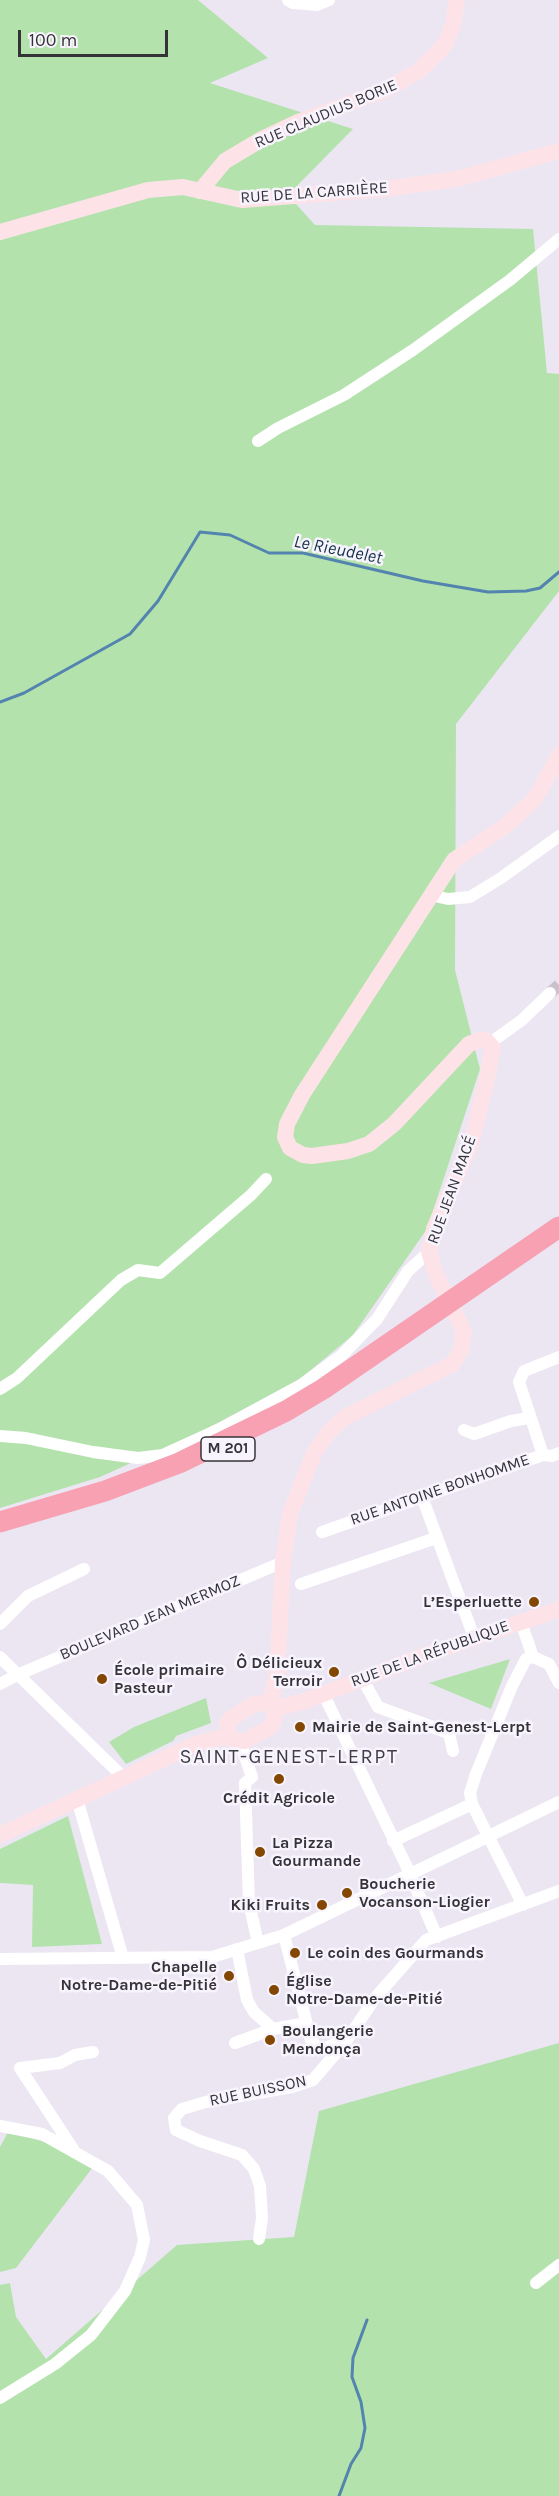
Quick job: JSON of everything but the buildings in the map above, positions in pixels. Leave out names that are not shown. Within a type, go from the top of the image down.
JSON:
[{"type":"highway","name":"M 201","points":[[480,1287],[559,1227]]},
{"type":"highway","name":"M 201","points":[[0,1521],[105,1491],[179,1463],[234,1438],[323,1389],[480,1287],[559,1239]]},
{"type":"highway","name":"M 201","points":[[0,1532],[56,1516],[195,1466],[315,1405],[433,1319]]},
{"type":"street","points":[[288,0],[293,3],[317,5],[329,0]]},
{"type":"street","name":"RUE CLAUDIUS BORIE","points":[[200,190],[225,161],[262,139],[383,91],[419,71],[444,46],[453,24],[457,0]]},
{"type":"street","name":"RUE DE LA CARRIÈRE","points":[[0,232],[148,190],[183,187],[242,200],[429,184],[559,151]]},
{"type":"street","points":[[258,441],[278,428],[344,396],[413,350],[510,280],[559,239]]},
{"type":"street","points":[[550,993],[522,1020],[490,1043],[479,1040],[469,1044],[394,1124],[369,1144],[348,1151],[312,1156],[297,1153],[290,1148],[285,1137],[286,1124],[302,1095],[430,895],[454,860],[504,827],[535,799],[559,755]]},
{"type":"street","points":[[430,895],[448,899],[470,897],[501,878],[559,836]]},
{"type":"street","name":"RUE JEAN MACÉ","points":[[269,1709],[279,1654],[283,1562],[290,1514],[314,1453],[328,1433],[345,1417],[453,1364],[461,1350],[464,1332],[436,1275],[429,1252],[434,1229],[471,1144],[492,1054],[490,1043]]},
{"type":"street","points":[[0,1389],[17,1378],[121,1280],[138,1270],[160,1273],[251,1196],[266,1179]]},
{"type":"street","points":[[0,1436],[26,1437],[138,1458],[163,1455],[222,1428],[301,1385],[342,1355],[377,1319],[408,1271],[429,1252]]},
{"type":"street","points":[[543,1455],[519,1382],[524,1371],[559,1357]]},
{"type":"street","points":[[464,1430],[474,1434],[511,1421],[529,1418]]},
{"type":"street","name":"RUE ANTOINE BONHOMME","points":[[322,1532],[543,1455],[552,1456],[559,1453]]},
{"type":"street","points":[[422,1497],[474,1637]]},
{"type":"street","points":[[301,1584],[436,1538]]},
{"type":"street","name":"BOULEVARD JEAN MERMOZ","points":[[0,1684],[283,1562]]},
{"type":"street","points":[[0,1624],[28,1596],[84,1569]]},
{"type":"street","name":"RUE DE LA RÉPUBLIQUE","points":[[269,1709],[302,1702],[474,1637],[559,1610]]},
{"type":"street","points":[[521,1622],[530,1658],[512,1686],[470,1793],[472,1804],[486,1837],[522,1905]]},
{"type":"street","points":[[0,1657],[123,1777]]},
{"type":"street","points":[[530,1658],[549,1664],[559,1683]]},
{"type":"street","points":[[362,1678],[378,1707],[448,1733],[453,1751]]},
{"type":"street","points":[[322,1693],[410,1873],[437,1936]]},
{"type":"street","points":[[0,1835],[196,1744],[208,1731],[232,1734],[267,1730],[269,1709],[232,1718],[232,1734],[252,1777],[246,1783],[249,1903],[258,1943]]},
{"type":"street","points":[[77,1799],[123,1958]]},
{"type":"street","points":[[0,1959],[212,1957],[237,1950],[284,1935],[559,1802]]},
{"type":"street","points":[[393,1841],[472,1804]]},
{"type":"street","name":"RUE BUISSON","points":[[259,2239],[262,2208],[260,2186],[254,2169],[242,2155],[176,2130],[174,2118],[182,2109],[198,2104],[292,2087],[313,2080],[347,2040],[375,1998],[426,1940],[559,1891]]},
{"type":"street","points":[[284,1935],[311,2040],[320,2050],[347,2040]]},
{"type":"street","points":[[237,1950],[247,2000],[254,2013],[273,2029]]},
{"type":"street","points":[[235,2043],[273,2029],[306,2023]]},
{"type":"street","points":[[73,2150],[20,2068],[60,2063],[75,2055],[93,2052]]},
{"type":"street","points":[[0,2127],[42,2134],[108,2171],[137,2205],[144,2240],[140,2257],[125,2291],[91,2335],[55,2364],[0,2398]]},
{"type":"street","points":[[536,2283],[559,2265]]},
{"type":"green space","points":[[0,0],[198,0],[268,58],[210,83],[353,129],[288,195],[315,225],[533,229],[547,373],[559,374],[559,591],[456,724],[455,970],[480,1069],[427,1229],[353,1335],[300,1379],[208,1428],[100,1477],[0,1508]]},
{"type":"green space","points":[[510,1659],[491,1709],[429,1683]]},
{"type":"green space","points":[[206,1698],[211,1723],[176,1736],[173,1741],[126,1764],[109,1742],[134,1727]]},
{"type":"green space","points":[[68,1816],[102,1944],[32,1947],[33,1885],[0,1883],[0,1849]]},
{"type":"green space","points":[[559,2043],[559,2496],[0,2496],[0,2285],[10,2283],[16,2317],[46,2359],[177,2245],[294,2237],[319,2111]]},
{"type":"green space","points":[[8,2132],[49,2143],[93,2167],[16,2268],[0,2272],[0,2147]]},
{"type":"waterway","name":"Le Rieudelet","points":[[0,702],[24,693],[130,634],[158,601],[200,532],[230,535],[269,553],[303,553],[423,581],[488,592],[526,591],[540,588],[559,572]]},
{"type":"waterway","points":[[339,2496],[351,2464],[361,2448],[365,2428],[361,2402],[352,2377],[353,2358],[367,2320]]},
{"type":"tunnel","points":[[550,993],[559,985]]},
{"type":"place","name":"L’Esperluette","points":[[534,1602]]},
{"type":"place","name":"Ô Délicieux Terroir","points":[[334,1672]]},
{"type":"place","name":"École primaire Pasteur","points":[[102,1679]]},
{"type":"place","name":"Mairie de Saint-Genest-Lerpt","points":[[300,1727]]},
{"type":"place","name":"Crédit Agricole","points":[[279,1779]]},
{"type":"place","name":"La Pizza Gourmande","points":[[260,1852]]},
{"type":"place","name":"Boucherie Vocanson-Liogier","points":[[347,1893]]},
{"type":"place","name":"Kiki Fruits","points":[[322,1905]]},
{"type":"place","name":"Le coin des Gourmands","points":[[295,1953]]},
{"type":"place","name":"Chapelle Notre-Dame-de-Pitié","points":[[229,1976]]},
{"type":"place","name":"Église Notre-Dame-de-Pitié","points":[[274,1990]]},
{"type":"place","name":"Boulangerie Mendonça","points":[[270,2040]]},
{"type":"district","name":"SAINT-GENEST-LERPT","points":[[289,1757]]}]
